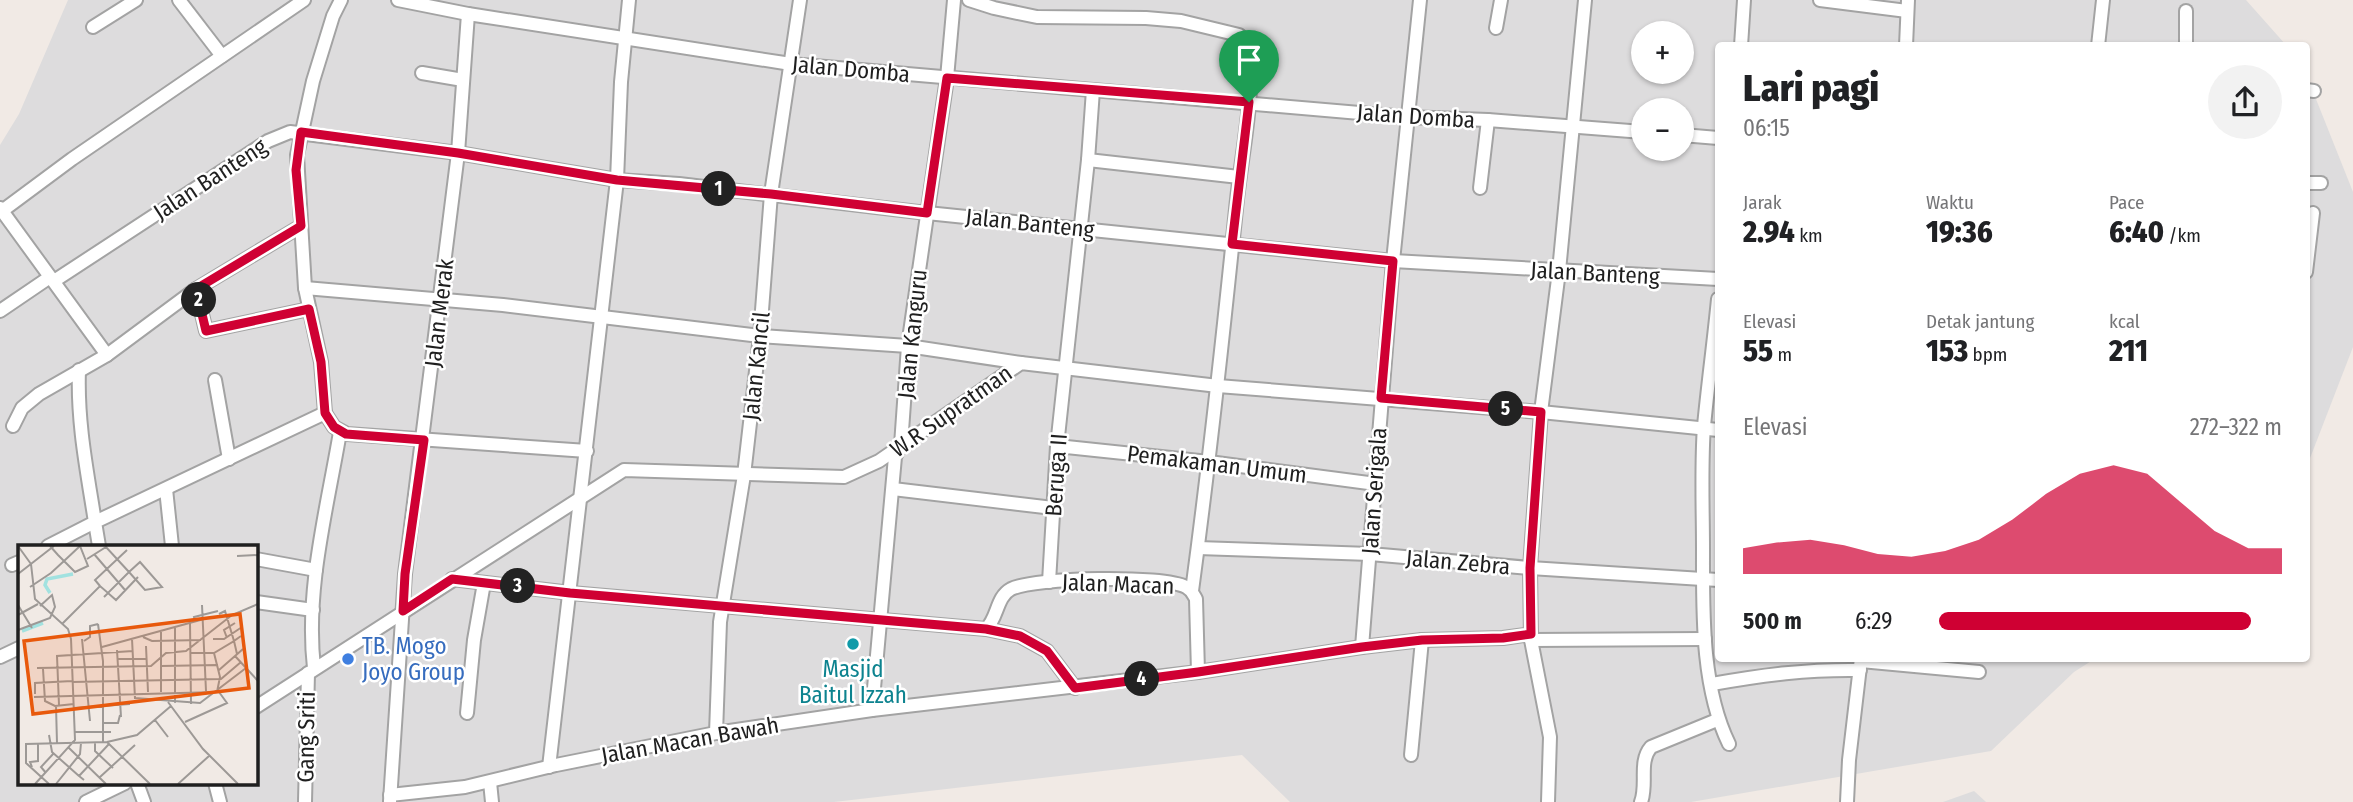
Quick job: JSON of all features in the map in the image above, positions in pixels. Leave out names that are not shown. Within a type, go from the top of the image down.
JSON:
[{"type":"street","points":[[93,27],[136,0]]},
{"type":"street","points":[[179,0],[222,57]]},
{"type":"street","points":[[107,355],[3,217],[72,159],[304,0]]},
{"type":"street","points":[[341,0],[333,16],[313,81],[301,132],[296,170],[305,288],[321,362],[325,413],[340,432],[587,451]]},
{"type":"street","name":"Jalan Domba","points":[[398,0],[791,64],[1406,117],[1488,120],[1631,131]]},
{"type":"street","points":[[549,767],[617,180],[629,0]]},
{"type":"street","name":"Jalan Kancil","points":[[716,733],[722,606],[744,475],[760,336],[771,194],[800,0]]},
{"type":"street","name":"Jalan Kanguru","points":[[872,710],[895,457],[901,445],[908,346],[947,78],[954,0]]},
{"type":"street","points":[[969,0],[1037,17],[1161,19],[1238,35],[1249,45],[1249,102],[1192,591]]},
{"type":"street","name":"Jalan Serigala","points":[[1362,647],[1393,261],[1420,0]]},
{"type":"street","points":[[1496,28],[1501,0]]},
{"type":"street","points":[[1548,802],[1550,737],[1531,637],[1530,568],[1541,412],[1559,271],[1585,0]]},
{"type":"street","points":[[1741,42],[1745,0]]},
{"type":"street","points":[[1820,0],[1908,6],[1906,42]]},
{"type":"street","points":[[2098,42],[2103,0]]},
{"type":"street","name":"Jalan Merak","points":[[390,798],[405,574],[424,440],[458,153],[463,80],[463,9]]},
{"type":"street","points":[[2186,10],[2186,42]]},
{"type":"street","points":[[422,74],[463,80]]},
{"type":"street","name":"Beruga II","points":[[1049,582],[1057,446],[1093,90]]},
{"type":"street","points":[[1480,188],[1488,120]]},
{"type":"street","name":"Jalan Banteng","points":[[0,311],[268,141],[290,132],[458,153],[617,180],[771,194],[1081,229],[1393,261],[1715,279]]},
{"type":"street","points":[[1694,136],[1715,138]]},
{"type":"street","points":[[1088,160],[1239,177]]},
{"type":"street","points":[[2310,183],[2321,183]]},
{"type":"street","points":[[2310,238],[2313,213]]},
{"type":"street","points":[[13,426],[22,408],[39,394],[107,355],[196,289],[301,226]]},
{"type":"street","points":[[305,288],[503,304],[760,336],[908,346],[1021,363]]},
{"type":"street","points":[[196,289],[206,331],[309,309]]},
{"type":"street","points":[[1715,327],[1704,429],[1705,639],[1717,720],[1729,744]]},
{"type":"street","name":"W.R Supratman","points":[[257,706],[624,470],[844,477],[867,468],[1021,363],[1218,386],[1541,412],[1715,430]]},
{"type":"street","points":[[79,370],[81,434],[99,545]]},
{"type":"street","points":[[215,380],[229,459]]},
{"type":"street","points":[[52,545],[325,413]]},
{"type":"street","name":"Gang Sriti","points":[[305,802],[316,570],[340,432]]},
{"type":"street","name":"Pemakaman Umum","points":[[1057,446],[1376,484]]},
{"type":"street","points":[[166,489],[172,545]]},
{"type":"street","points":[[893,489],[1053,508]]},
{"type":"street","name":"Jalan Zebra","points":[[1198,548],[1370,554],[1715,580]]},
{"type":"street","points":[[257,559],[316,570]]},
{"type":"street","points":[[452,579],[570,593],[986,629],[1020,636],[1047,651],[1075,688]]},
{"type":"street","name":"Jalan Macan","points":[[986,629],[992,623],[1001,597],[1008,590],[1049,582],[1091,579],[1185,586],[1192,591],[1196,600],[1198,672]]},
{"type":"street","points":[[467,713],[474,640],[485,583]]},
{"type":"street","points":[[257,602],[313,610]]},
{"type":"street","name":"Jalan Macan Bawah","points":[[390,798],[490,782],[549,767],[716,733],[872,710],[1198,672],[1362,647],[1422,640],[1531,637],[1705,639]]},
{"type":"street","points":[[1411,755],[1422,640]]},
{"type":"street","points":[[0,657],[18,648]]},
{"type":"street","points":[[1712,684],[1861,663],[1979,673]]},
{"type":"street","points":[[1847,802],[1849,760],[1861,663]]},
{"type":"street","points":[[1640,802],[1645,785],[1646,752],[1651,747],[1717,720]]},
{"type":"street","points":[[490,782],[492,802]]},
{"type":"street","points":[[86,802],[123,784]]},
{"type":"street","points":[[137,784],[144,802]]},
{"type":"street","points":[[215,784],[220,802]]},
{"type":"shaded area","points":[[68,0],[2246,0],[2283,42],[1715,42],[1715,662],[2090,662],[2074,672],[1991,751],[1691,802],[1290,802],[1242,755],[834,802],[0,802],[0,145],[19,114]]},
{"type":"shaded area","points":[[2310,84],[2353,192],[2353,347],[2310,458]]},
{"type":"shaded area","points":[[1974,791],[1986,802],[1943,802]]},
{"type":"place","name":"Masjid Baitul Izzah","points":[[853,644]]},
{"type":"place","name":"TB. Mogo Joyo Group","points":[[348,659]]},
{"type":"route","points":[[947,78],[1249,102],[1232,244],[1393,261],[1381,398],[1541,412],[1530,568],[1531,634],[1503,638],[1422,640],[1362,647],[1075,688],[1047,651],[1020,636],[986,629],[570,593],[452,579],[403,611],[405,574],[424,440],[346,434],[334,427],[325,413],[321,362],[309,309],[206,331],[196,289],[301,226],[296,170],[301,132],[458,153],[617,180],[679,184],[927,213],[947,78]]}]
